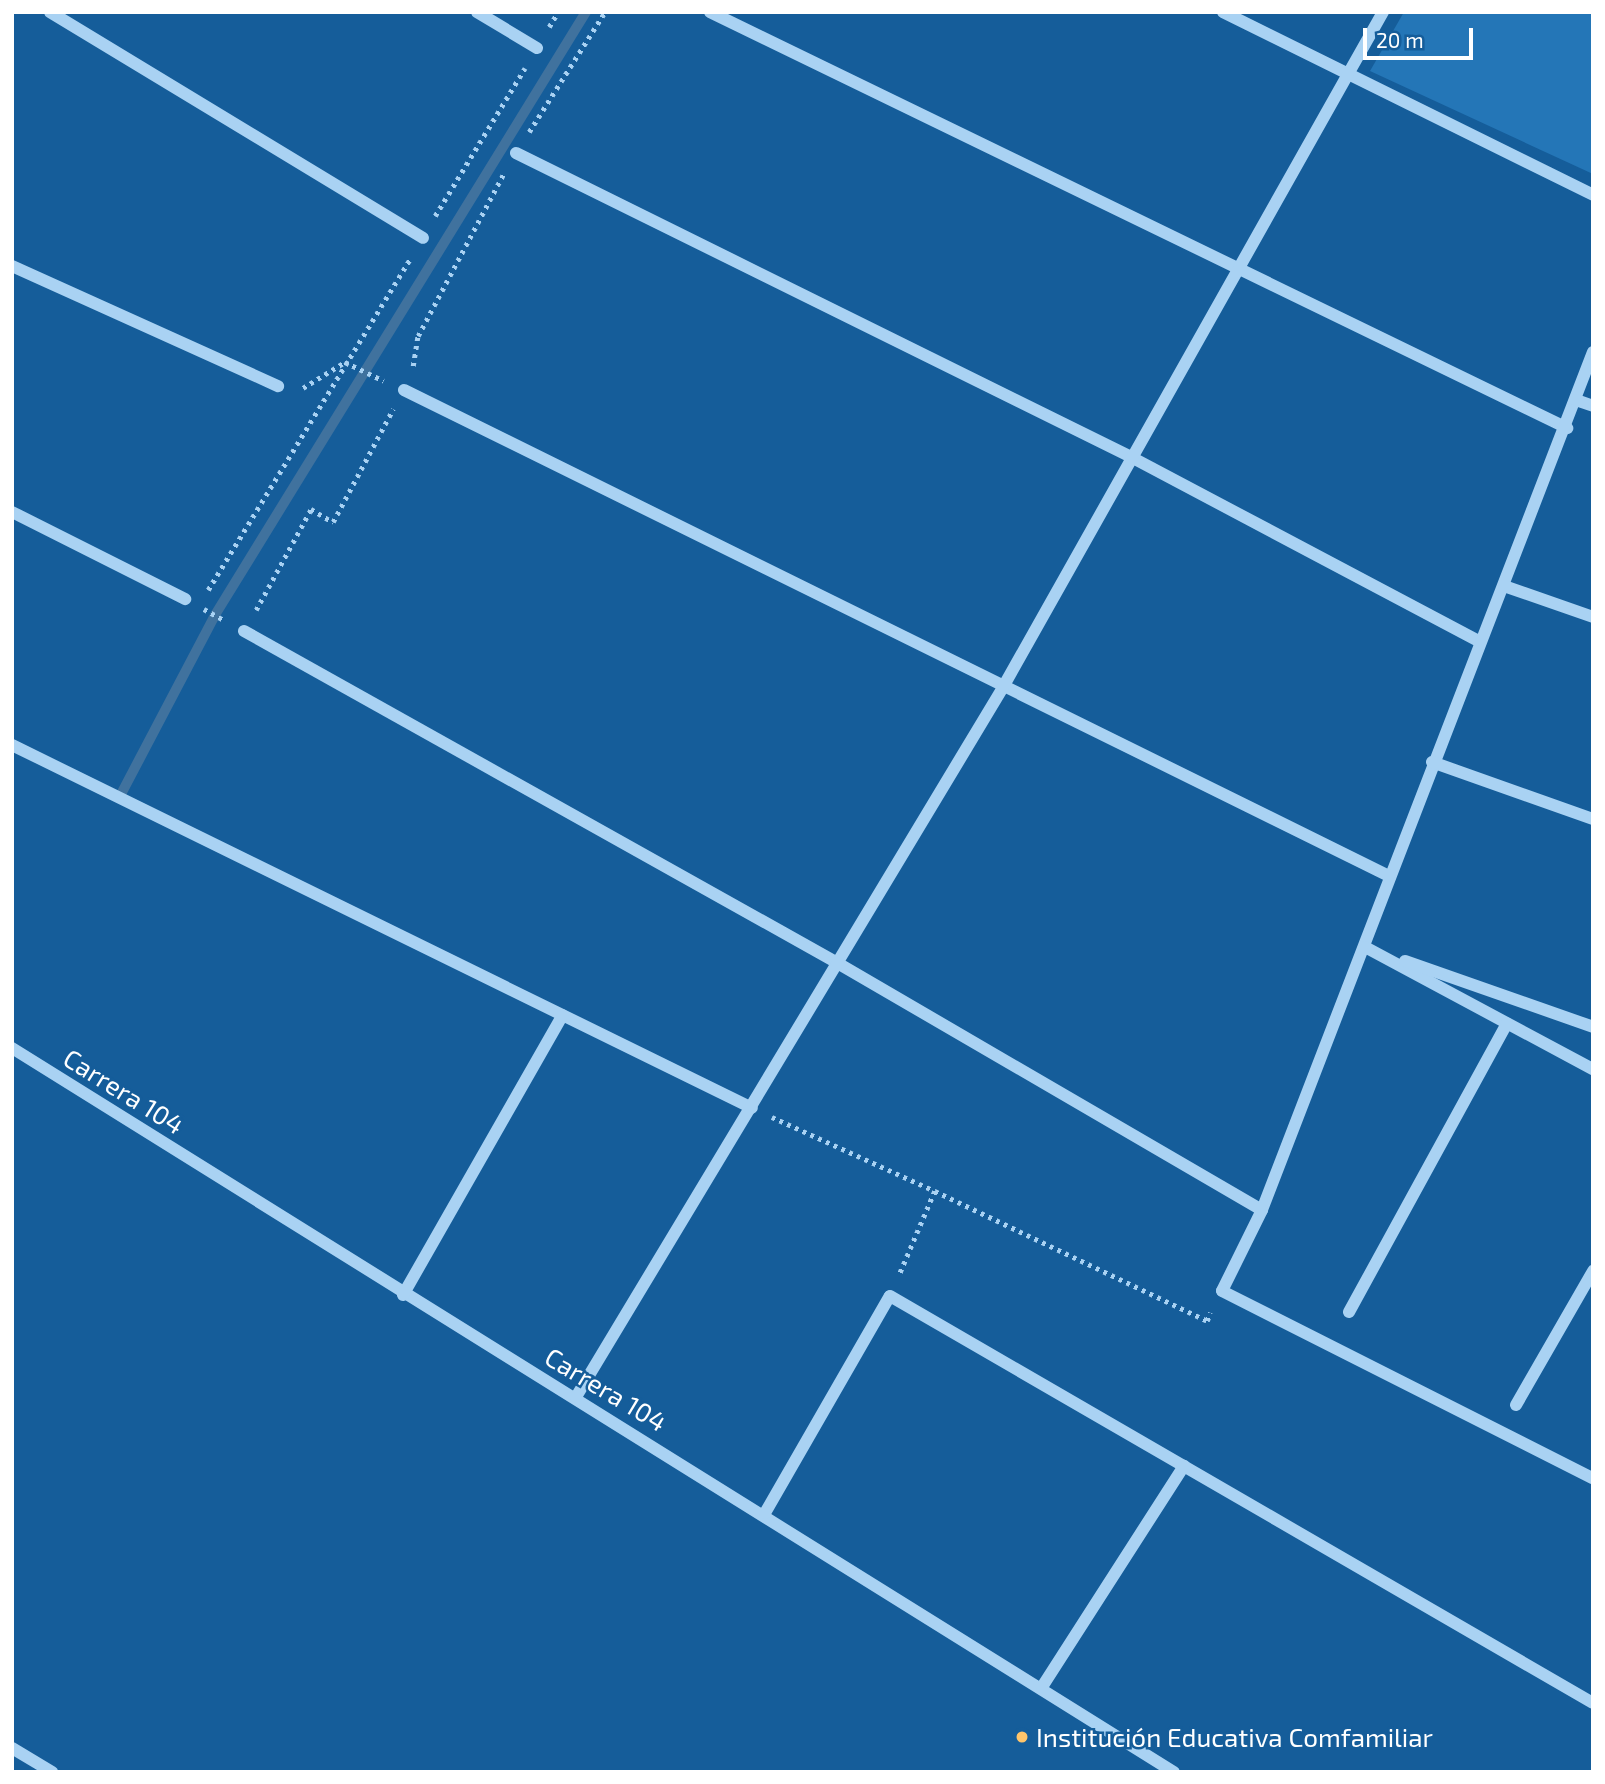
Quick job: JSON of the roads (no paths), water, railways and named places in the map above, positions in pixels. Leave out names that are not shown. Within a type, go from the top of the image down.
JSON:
[{"type":"street","points":[[50,12],[423,238]]},
{"type":"street","points":[[477,12],[537,48]]},
{"type":"street","points":[[710,12],[1567,428]]},
{"type":"street","points":[[1223,12],[1593,195]]},
{"type":"street","points":[[576,1396],[752,1108],[834,961],[1002,689],[1131,457],[1240,271],[1383,12]]},
{"type":"street","points":[[516,153],[1131,457],[1479,641]]},
{"type":"street","points":[[12,266],[278,386]]},
{"type":"street","points":[[1593,352],[1567,428],[1504,586],[1479,641],[1389,876],[1365,947],[1262,1210],[1222,1291],[1593,1478]]},
{"type":"street","points":[[404,390],[1002,689],[1389,876]]},
{"type":"street","points":[[1576,400],[1593,406]]},
{"type":"street","points":[[12,512],[185,599]]},
{"type":"street","points":[[1504,586],[1593,617]]},
{"type":"street","points":[[244,631],[834,961],[1262,1210]]},
{"type":"street","points":[[12,745],[752,1108]]},
{"type":"street","points":[[1432,762],[1593,820]]},
{"type":"street","points":[[1365,947],[1593,1069]]},
{"type":"street","points":[[1365,947],[1593,1027]]},
{"type":"street","points":[[403,1295],[563,1015]]},
{"type":"street","points":[[1349,1312],[1507,1023]]},
{"type":"street","name":"Carrera 104","points":[[12,1048],[403,1295],[576,1396],[765,1513],[1174,1772]]},
{"type":"street","points":[[1516,1405],[1593,1271]]},
{"type":"street","points":[[765,1513],[890,1296],[1593,1703]]},
{"type":"street","points":[[1042,1688],[1184,1466]]},
{"type":"street","points":[[12,1748],[52,1772]]},
{"type":"waterway","points":[[119,798],[215,615],[586,12]]},
{"type":"place","name":"Institución Educativa Comfamiliar","points":[[1022,1737]]}]
